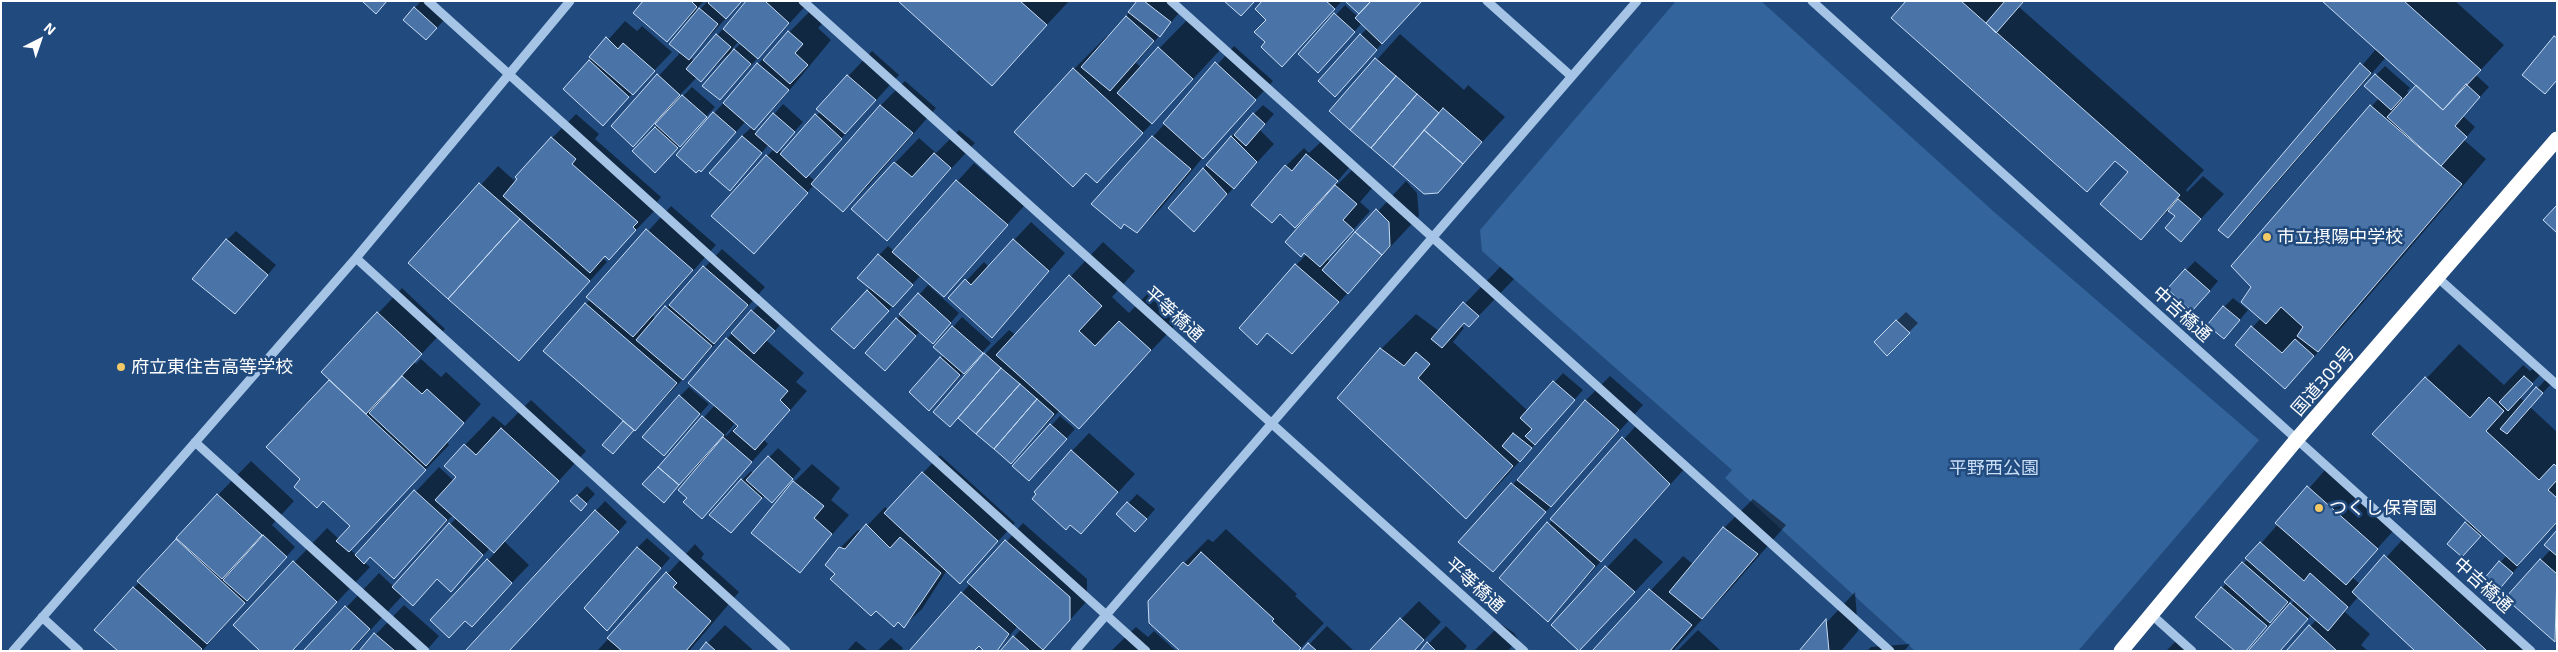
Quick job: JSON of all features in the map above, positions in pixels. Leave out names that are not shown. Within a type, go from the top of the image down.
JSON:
[{"type":"highway","name":"国道309号","points":[[2121,651],[2297,440],[2557,139]]},
{"type":"street","points":[[428,1],[511,74],[1146,651]]},
{"type":"street","points":[[13,651],[356,258],[570,1]]},
{"type":"street","name":"平等橋通","points":[[803,1],[1524,651]]},
{"type":"street","points":[[1171,1],[1890,651]]},
{"type":"street","points":[[1487,1],[1571,76]]},
{"type":"street","points":[[1075,651],[1637,1]]},
{"type":"street","name":"中吉橋通","points":[[1812,1],[2531,651]]},
{"type":"street","points":[[356,258],[786,651]]},
{"type":"street","points":[[2437,277],[2557,385]]},
{"type":"street","points":[[195,442],[425,651]]},
{"type":"street","points":[[2152,615],[2192,651]]},
{"type":"street","points":[[42,617],[78,651]]},
{"type":"green space","name":"平野西公園","points":[[1676,1],[1761,1],[1993,211],[2259,440],[2078,651],[1915,651],[1725,478],[1732,470],[1482,251],[1480,230]]},
{"type":"building","points":[[362,1],[387,1],[376,14]]},
{"type":"building","points":[[643,1],[691,1],[697,7],[667,42],[633,13]]},
{"type":"building","points":[[710,1],[742,1],[726,19],[708,3]]},
{"type":"building","points":[[746,1],[765,1],[789,23],[758,59],[723,29]]},
{"type":"building","points":[[898,1],[1020,1],[1047,25],[992,86]]},
{"type":"building","points":[[1137,1],[1144,1],[1171,22],[1160,37],[1128,12]]},
{"type":"building","points":[[1224,1],[1255,1],[1241,16]]},
{"type":"building","points":[[1262,1],[1326,1],[1335,9],[1282,67],[1261,47],[1265,42],[1254,32],[1266,20],[1255,9]]},
{"type":"building","points":[[1345,1],[1371,1],[1359,14]]},
{"type":"building","points":[[1371,1],[1422,1],[1382,44],[1355,18]]},
{"type":"building","points":[[1906,1],[1961,1],[2180,195],[2141,240],[2100,204],[2128,172],[2115,161],[2087,192],[1891,18]]},
{"type":"building","points":[[2005,1],[2024,1],[1996,33],[1986,23]]},
{"type":"building","points":[[2322,1],[2404,1],[2481,70],[2443,110]]},
{"type":"building","points":[[414,7],[437,28],[426,40],[403,20]]},
{"type":"building","points":[[699,8],[718,24],[689,60],[669,44]]},
{"type":"building","points":[[1334,13],[1355,32],[1318,73],[1298,54]]},
{"type":"building","points":[[1126,16],[1154,41],[1110,91],[1081,67]]},
{"type":"building","points":[[788,31],[803,44],[795,53],[808,65],[790,84],[763,60]]},
{"type":"building","points":[[716,34],[731,47],[701,82],[686,69]]},
{"type":"building","points":[[1360,34],[1377,50],[1335,97],[1318,81]]},
{"type":"building","points":[[2554,36],[2557,38],[2557,80],[2545,94],[2522,75]]},
{"type":"building","points":[[606,37],[618,49],[623,43],[655,71],[633,95],[589,57]]},
{"type":"building","points":[[1158,47],[1193,79],[1152,124],[1117,93]]},
{"type":"building","points":[[734,49],[751,64],[720,100],[702,86]]},
{"type":"building","points":[[1375,58],[1396,76],[1350,130],[1329,111]]},
{"type":"building","points":[[589,60],[629,97],[603,126],[563,89]]},
{"type":"building","points":[[1215,62],[1256,100],[1203,159],[1163,123]]},
{"type":"building","points":[[757,63],[789,90],[754,130],[723,103]]},
{"type":"building","points":[[2360,63],[2371,73],[2228,238],[2218,230]]},
{"type":"building","points":[[1073,68],[1143,133],[1097,183],[1086,173],[1073,187],[1014,132]]},
{"type":"building","points":[[657,74],[680,95],[633,147],[611,126]]},
{"type":"building","points":[[2375,74],[2402,98],[2391,110],[2364,86]]},
{"type":"building","points":[[847,75],[876,100],[845,134],[816,109]]},
{"type":"building","points":[[1396,76],[1417,94],[1371,148],[1350,130]]},
{"type":"building","points":[[2466,84],[2480,97],[2455,126],[2467,137],[2441,166],[2387,117],[2416,85],[2443,110]]},
{"type":"building","points":[[1417,94],[1439,113],[1393,167],[1371,148]]},
{"type":"building","points":[[682,95],[707,117],[680,147],[655,124]]},
{"type":"building","points":[[880,105],[913,133],[843,212],[811,184]]},
{"type":"building","points":[[2370,105],[2462,184],[2318,352],[2297,336],[2303,327],[2281,307],[2266,324],[2241,302],[2251,287],[2231,266]]},
{"type":"building","points":[[1443,108],[1482,142],[1463,164],[1424,130]]},
{"type":"building","points":[[713,112],[736,132],[701,172],[699,170],[696,173],[676,155]]},
{"type":"building","points":[[773,113],[795,132],[777,153],[755,134]]},
{"type":"building","points":[[1253,113],[1265,124],[1246,146],[1234,135]]},
{"type":"building","points":[[815,114],[842,139],[806,178],[780,154]]},
{"type":"building","points":[[655,127],[678,148],[655,173],[632,151]]},
{"type":"building","points":[[1424,130],[1463,164],[1438,193],[1424,194],[1393,167]]},
{"type":"building","points":[[742,136],[762,153],[730,191],[709,173]]},
{"type":"building","points":[[1152,136],[1191,169],[1137,233],[1124,224],[1121,229],[1091,204]]},
{"type":"building","points":[[1231,136],[1257,162],[1234,189],[1206,165]]},
{"type":"building","points":[[551,137],[576,159],[572,164],[638,222],[633,227],[636,230],[609,260],[605,256],[590,273],[503,196],[517,179],[515,177]]},
{"type":"building","points":[[934,153],[951,168],[887,241],[851,209],[894,162],[912,177]]},
{"type":"building","points":[[1306,154],[1338,181],[1295,228],[1280,214],[1272,223],[1251,205],[1285,165],[1292,171]]},
{"type":"building","points":[[766,155],[808,193],[754,254],[711,216]]},
{"type":"building","points":[[1203,168],[1227,194],[1194,232],[1168,208]]},
{"type":"building","points":[[956,180],[1008,225],[944,297],[892,252]]},
{"type":"building","points":[[479,183],[520,219],[448,299],[408,263]]},
{"type":"building","points":[[1335,185],[1357,204],[1343,220],[1354,230],[1320,267],[1304,253],[1301,257],[1285,242]]},
{"type":"building","points":[[2178,199],[2201,219],[2181,242],[2165,228],[2175,216],[2168,211]]},
{"type":"building","points":[[2557,205],[2557,233],[2543,220]]},
{"type":"building","points":[[1376,209],[1389,222],[1390,246],[1382,255],[1355,232]]},
{"type":"building","points":[[520,219],[590,281],[519,361],[448,299]]},
{"type":"building","points":[[646,229],[693,270],[633,337],[586,297]]},
{"type":"building","points":[[1355,232],[1382,255],[1348,294],[1322,270]]},
{"type":"building","points":[[226,239],[268,275],[235,314],[192,279]]},
{"type":"building","points":[[1013,239],[1049,271],[992,338],[948,298],[965,279],[971,285]]},
{"type":"building","points":[[878,254],[913,285],[893,307],[857,278]]},
{"type":"building","points":[[1295,264],[1339,302],[1292,354],[1267,333],[1257,345],[1239,328]]},
{"type":"building","points":[[703,266],[748,305],[714,344],[669,305]]},
{"type":"building","points":[[2185,269],[2210,291],[2192,311],[2167,289]]},
{"type":"building","points":[[1069,275],[1102,306],[1079,331],[1095,346],[1119,321],[1151,350],[1079,429],[996,355]]},
{"type":"building","points":[[867,290],[889,311],[854,349],[831,329]]},
{"type":"building","points":[[918,293],[951,323],[933,344],[899,314]]},
{"type":"building","points":[[1463,302],[1479,316],[1469,327],[1464,323],[1442,348],[1431,339]]},
{"type":"building","points":[[585,303],[677,383],[635,431],[543,351]]},
{"type":"building","points":[[665,306],[712,346],[683,380],[636,340]]},
{"type":"building","points":[[2223,306],[2240,320],[2224,339],[2207,325]]},
{"type":"building","points":[[751,310],[775,331],[754,354],[731,333]]},
{"type":"building","points":[[377,312],[422,354],[366,414],[321,372]]},
{"type":"building","points":[[896,318],[916,336],[885,371],[865,353]]},
{"type":"building","points":[[1896,320],[1910,333],[1887,356],[1874,342]]},
{"type":"building","points":[[952,326],[983,353],[964,374],[933,347]]},
{"type":"building","points":[[2251,326],[2282,353],[2295,339],[2314,356],[2285,389],[2235,345]]},
{"type":"building","points":[[726,338],[788,391],[780,400],[790,410],[755,450],[733,431],[738,426],[688,383]]},
{"type":"building","points":[[1380,348],[1404,366],[1416,352],[1430,364],[1418,378],[1513,466],[1466,519],[1337,398]]},
{"type":"building","points":[[984,353],[1001,368],[950,427],[933,412]]},
{"type":"building","points":[[940,357],[960,375],[929,411],[909,392]]},
{"type":"building","points":[[1001,368],[1020,384],[976,434],[958,418]]},
{"type":"building","points":[[402,376],[422,394],[427,389],[464,423],[426,466],[369,413]]},
{"type":"building","points":[[2524,376],[2533,384],[2508,411],[2499,402]]},
{"type":"building","points":[[2425,377],[2470,418],[2489,397],[2504,411],[2486,431],[2539,480],[2554,464],[2557,467],[2557,480],[2548,490],[2557,498],[2557,522],[2517,566],[2372,434]]},
{"type":"building","points":[[329,380],[426,470],[349,552],[336,541],[350,526],[323,501],[317,508],[294,487],[300,479],[266,447]]},
{"type":"building","points":[[1553,381],[1575,400],[1535,445],[1525,436],[1532,429],[1520,418]]},
{"type":"building","points":[[1020,384],[1037,399],[994,449],[976,434]]},
{"type":"building","points":[[2536,387],[2543,393],[2507,434],[2500,429]]},
{"type":"building","points":[[679,395],[700,414],[664,456],[642,437]]},
{"type":"building","points":[[1037,399],[1054,414],[1011,464],[994,449]]},
{"type":"building","points":[[1585,400],[1619,430],[1551,507],[1517,480]]},
{"type":"building","points":[[702,416],[724,435],[679,485],[658,467]]},
{"type":"building","points":[[623,421],[634,430],[613,454],[602,445]]},
{"type":"building","points":[[1050,424],[1067,439],[1029,481],[1012,466]]},
{"type":"building","points":[[501,428],[559,481],[494,553],[435,500],[456,477],[444,466],[464,444],[476,455]]},
{"type":"building","points":[[1513,433],[1532,448],[1520,462],[1502,446]]},
{"type":"building","points":[[723,437],[752,462],[702,519],[683,502],[687,498],[678,490]]},
{"type":"building","points":[[1622,437],[1670,484],[1601,562],[1550,519]]},
{"type":"building","points":[[1071,450],[1118,492],[1081,534],[1070,525],[1066,530],[1032,499],[1036,494],[1034,492]]},
{"type":"building","points":[[768,456],[793,479],[772,503],[746,480]]},
{"type":"building","points":[[658,467],[679,485],[664,503],[642,484]]},
{"type":"building","points":[[922,472],[998,541],[960,584],[884,513]]},
{"type":"building","points":[[741,479],[762,498],[731,533],[709,515]]},
{"type":"building","points":[[793,481],[824,506],[814,518],[832,534],[800,573],[751,533]]},
{"type":"building","points":[[1511,483],[1546,512],[1493,572],[1458,542]]},
{"type":"building","points":[[2307,486],[2378,549],[2346,585],[2275,523]]},
{"type":"building","points":[[414,490],[447,520],[394,579],[370,557],[364,564],[355,555]]},
{"type":"building","points":[[217,494],[262,535],[222,579],[176,538]]},
{"type":"building","points":[[577,495],[587,504],[581,511],[570,501]]},
{"type":"building","points":[[1127,502],[1147,519],[1135,532],[1116,514]]},
{"type":"building","points":[[595,510],[619,532],[509,651],[465,651]]},
{"type":"building","points":[[1547,522],[1595,566],[1548,622],[1499,578]]},
{"type":"building","points":[[2465,522],[2481,536],[2462,557],[2447,544]]},
{"type":"building","points":[[449,523],[483,555],[451,592],[437,579],[413,606],[392,587]]},
{"type":"building","points":[[866,524],[890,548],[900,537],[941,573],[904,628],[898,622],[894,627],[876,611],[871,616],[830,579],[835,574],[825,565],[839,547],[845,549]]},
{"type":"building","points":[[1723,527],[1758,554],[1702,619],[1669,592]]},
{"type":"building","points":[[2557,530],[2557,556],[2544,545]]},
{"type":"building","points":[[263,535],[287,557],[247,601],[223,580]]},
{"type":"building","points":[[176,539],[245,603],[207,644],[137,581]]},
{"type":"building","points":[[1005,540],[1070,597],[1070,620],[1043,650],[967,582]]},
{"type":"building","points":[[2260,542],[2304,581],[2310,573],[2348,607],[2328,631],[2245,558]]},
{"type":"building","points":[[637,547],[661,568],[607,631],[584,608]]},
{"type":"building","points":[[1201,552],[1274,619],[1272,621],[1301,648],[1298,651],[1180,651],[1149,623],[1148,601],[1183,562],[1188,566]]},
{"type":"building","points":[[2384,555],[2487,651],[2415,651],[2352,592]]},
{"type":"building","points":[[487,559],[512,583],[472,627],[465,621],[449,638],[430,620]]},
{"type":"building","points":[[2540,559],[2557,574],[2555,642],[2505,598]]},
{"type":"building","points":[[293,561],[337,602],[292,651],[260,651],[233,625]]},
{"type":"building","points":[[2499,561],[2513,573],[2497,592],[2483,580]]},
{"type":"building","points":[[2242,562],[2288,602],[2270,623],[2224,582]]},
{"type":"building","points":[[1605,566],[1635,592],[1579,651],[1551,625]]},
{"type":"building","points":[[666,572],[677,583],[673,587],[711,621],[686,651],[622,651],[607,638]]},
{"type":"building","points":[[133,587],[202,649],[200,651],[118,651],[94,630]]},
{"type":"building","points":[[2221,587],[2267,626],[2246,651],[2235,651],[2195,617]]},
{"type":"building","points":[[1649,589],[1692,625],[1670,651],[1592,651]]},
{"type":"building","points":[[961,592],[1009,634],[997,651],[984,651],[979,646],[974,651],[909,651]]},
{"type":"building","points":[[2290,603],[2308,619],[2280,651],[2248,651]]},
{"type":"building","points":[[345,606],[370,629],[350,651],[303,651]]},
{"type":"building","points":[[1400,618],[1424,640],[1414,651],[1369,651]]},
{"type":"building","points":[[1826,619],[1829,651],[1799,651]]},
{"type":"building","points":[[2309,625],[2337,651],[2286,651]]},
{"type":"building","points":[[374,633],[395,651],[359,651]]},
{"type":"building","points":[[1013,636],[1030,651],[1000,651]]},
{"type":"building","points":[[706,642],[716,651],[699,651]]},
{"type":"building","points":[[1427,642],[1436,651],[1420,651]]},
{"type":"building","points":[[1308,643],[1317,651],[1301,651]]},
{"type":"place","name":"市立摂陽中学校","points":[[2267,237]]},
{"type":"place","name":"府立東住吉高等学校","points":[[121,367]]},
{"type":"place","name":"つくし保育園","points":[[2319,508]]}]
